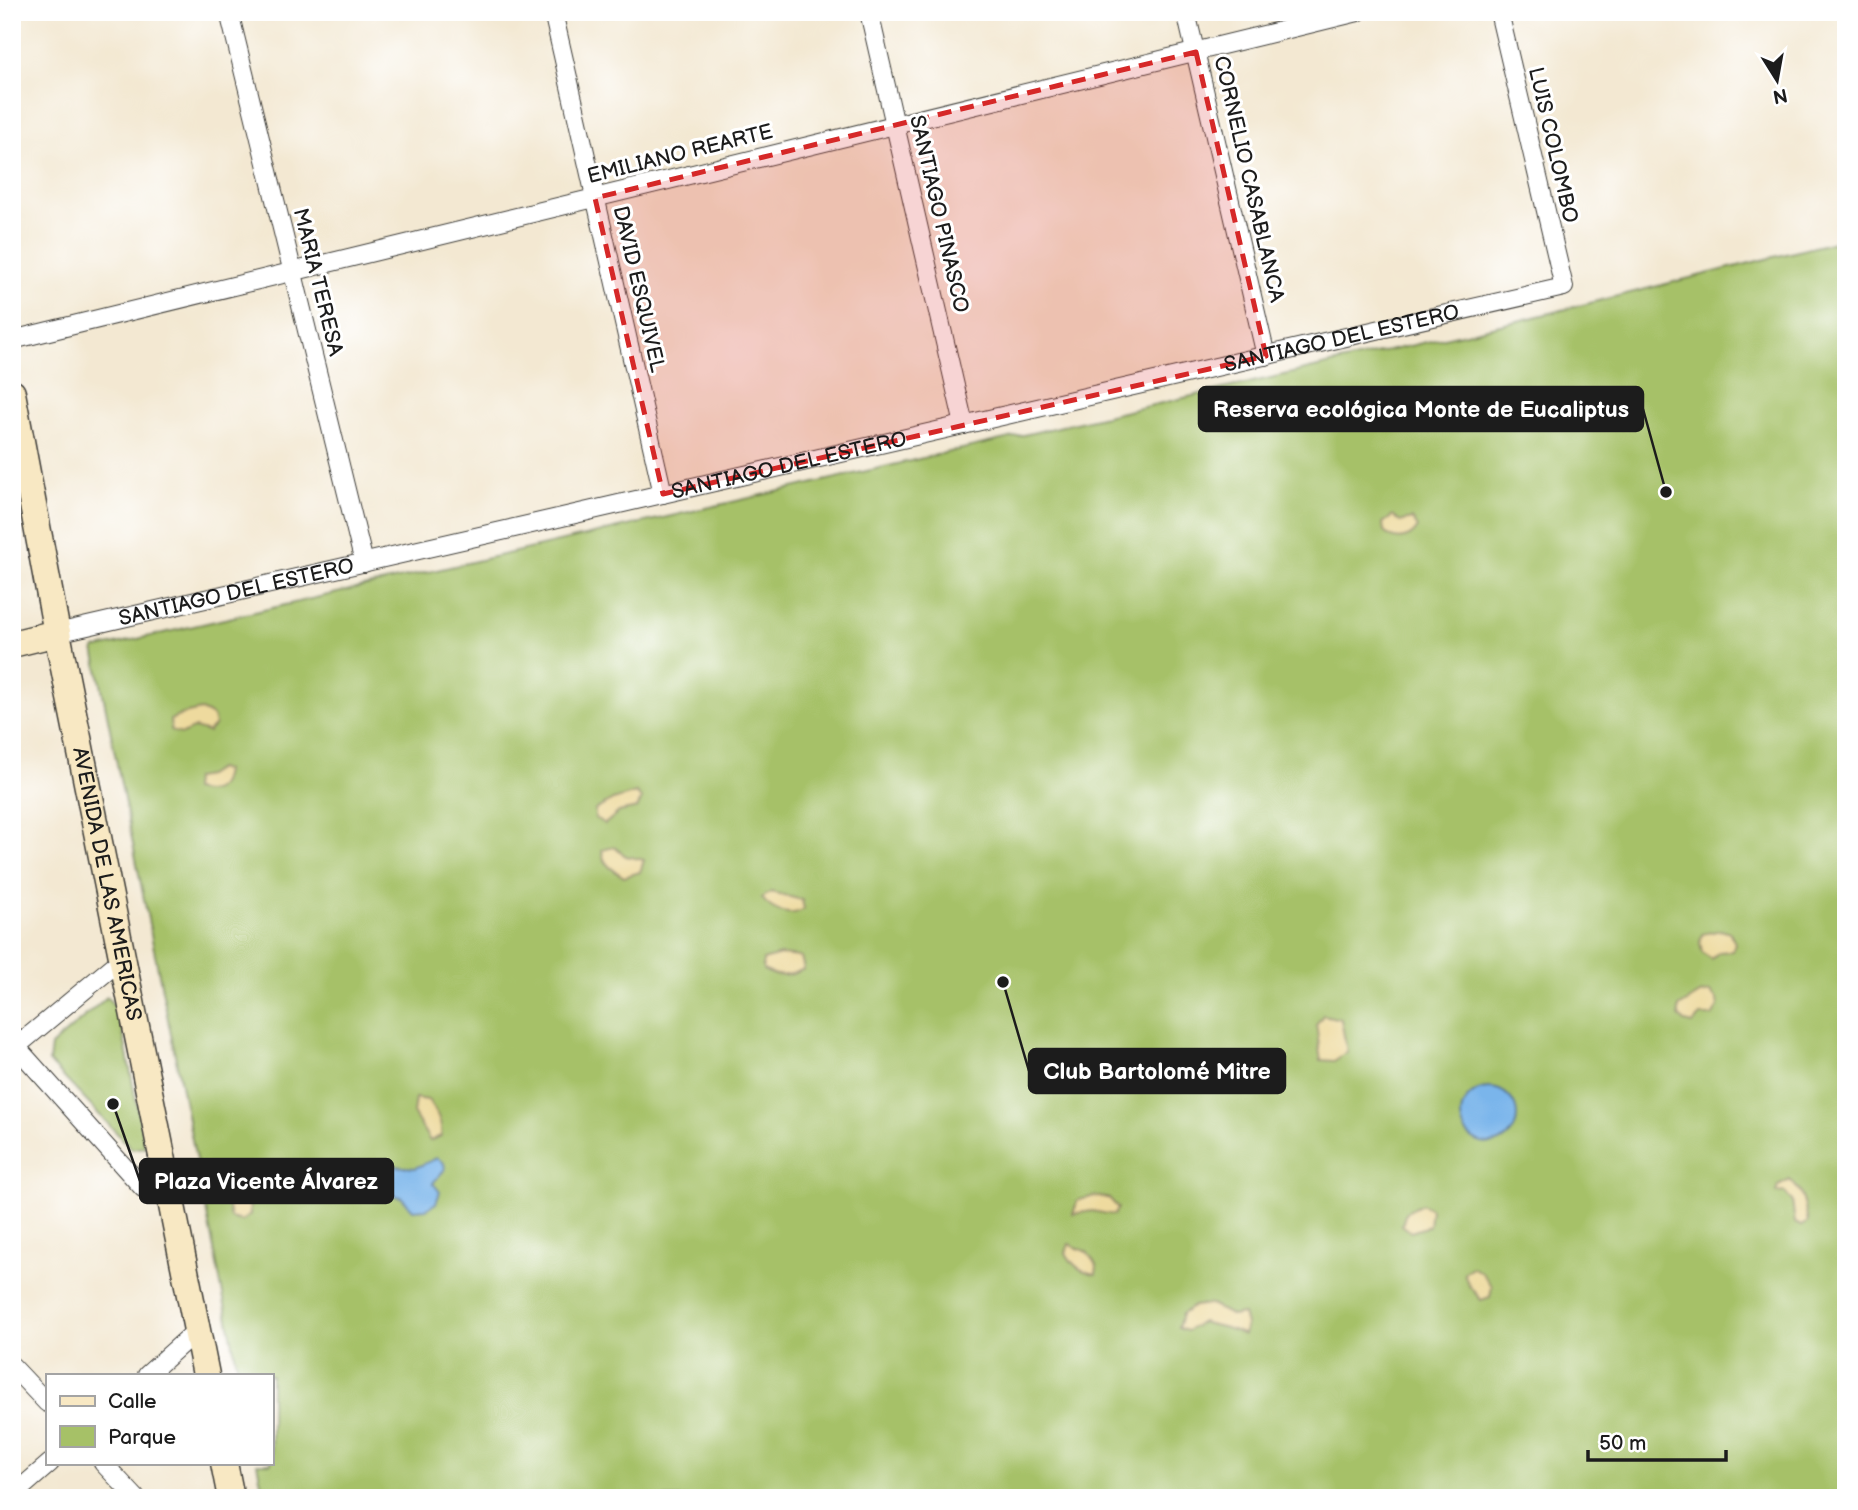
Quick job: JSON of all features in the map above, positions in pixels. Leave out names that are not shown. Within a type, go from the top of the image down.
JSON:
[{"type":"main road","name":"AVENIDA DE LAS AMERICAS","points":[[12,393],[57,633],[206,1374]]},
{"type":"main road","name":"SANTIAGO DEL ESTERO","points":[[12,644],[57,633]]},
{"type":"main road","points":[[224,1464],[231,1498]]},
{"type":"street","name":"MARIA TERESA","points":[[229,12],[363,563]]},
{"type":"street","name":"DAVID ESQUIVEL","points":[[553,12],[663,494]]},
{"type":"street","name":"SANTIAGO PINASCO","points":[[869,12],[964,425]]},
{"type":"street","name":"CORNELIO CASABLANCA","points":[[1186,12],[1266,356]]},
{"type":"street","name":"EMILIANO REARTE","points":[[12,340],[1358,12]]},
{"type":"street","name":"LUIS COLOMBO","points":[[1499,12],[1564,287]]},
{"type":"street","name":"SANTIAGO DEL ESTERO","points":[[57,633],[1564,287]]},
{"type":"street","points":[[123,958],[14,1046],[143,1188],[173,1201]]},
{"type":"street","points":[[147,1374],[197,1330]]},
{"type":"street","points":[[12,1366],[46,1403]]},
{"type":"street","points":[[12,1496],[49,1464]]},
{"type":"street","points":[[104,1464],[136,1498]]},
{"type":"highlighted area","points":[[1196,52],[1266,356],[663,494],[595,198]]},
{"type":"green space","points":[[1846,239],[1846,1498],[264,1498],[257,1464],[273,1464],[273,1374],[239,1374],[94,649],[1522,320]]},
{"type":"green space","points":[[107,997],[119,1012],[145,1147],[132,1149],[49,1062],[51,1046]]},
{"type":"sand","points":[[1393,516],[1400,522],[1412,519],[1418,527],[1411,535],[1397,539],[1384,532],[1383,523]]},
{"type":"sand","points":[[201,710],[213,716],[215,725],[208,732],[195,728],[182,734],[171,731],[170,720]]},
{"type":"sand","points":[[218,769],[225,770],[219,787],[206,792],[193,790],[194,778],[207,776]]},
{"type":"sand","points":[[636,793],[642,799],[637,808],[619,812],[605,824],[595,818],[595,810],[613,800]]},
{"type":"sand","points":[[614,847],[626,856],[644,860],[640,872],[624,877],[609,866],[602,850]]},
{"type":"sand","points":[[771,892],[802,900],[804,909],[793,913],[776,910],[762,898]]},
{"type":"sand","points":[[1721,930],[1730,933],[1735,943],[1732,951],[1719,952],[1711,959],[1702,952],[1702,934]]},
{"type":"sand","points":[[780,955],[801,957],[804,969],[783,976],[763,970],[763,960]]},
{"type":"sand","points":[[1710,992],[1717,1000],[1718,1007],[1712,1016],[1701,1016],[1693,1024],[1685,1022],[1679,1016],[1679,1007],[1700,994]]},
{"type":"sand","points":[[1323,1015],[1341,1019],[1347,1052],[1334,1061],[1321,1060],[1316,1025]]},
{"type":"sand","points":[[415,1098],[428,1100],[431,1104],[440,1121],[441,1136],[430,1141],[413,1113]]},
{"type":"sand","points":[[241,1173],[249,1195],[250,1215],[241,1221],[230,1218],[224,1186],[228,1174]]},
{"type":"sand","points":[[1790,1180],[1801,1194],[1806,1210],[1808,1222],[1801,1226],[1795,1223],[1792,1201],[1785,1192],[1776,1193],[1778,1186]]},
{"type":"sand","points":[[1095,1196],[1110,1199],[1118,1208],[1114,1215],[1092,1211],[1073,1214],[1078,1200]]},
{"type":"sand","points":[[1422,1204],[1431,1209],[1429,1226],[1411,1232],[1402,1225],[1406,1212]]},
{"type":"sand","points":[[1069,1244],[1087,1252],[1097,1266],[1096,1274],[1078,1268],[1072,1262],[1066,1253]]},
{"type":"sand","points":[[1472,1267],[1482,1273],[1492,1286],[1490,1297],[1481,1300],[1469,1286],[1464,1273]]},
{"type":"sand","points":[[1209,1304],[1232,1316],[1243,1314],[1246,1325],[1243,1335],[1202,1322],[1187,1331],[1178,1328],[1182,1314],[1194,1306]]},
{"type":"water","points":[[1489,1088],[1500,1090],[1509,1096],[1515,1105],[1515,1127],[1509,1136],[1500,1142],[1489,1144],[1478,1142],[1469,1136],[1463,1127],[1461,1116],[1463,1105],[1469,1096],[1478,1090]]},
{"type":"water","points":[[437,1158],[444,1163],[445,1169],[433,1183],[440,1192],[436,1203],[426,1209],[413,1210],[401,1197],[389,1195],[383,1188],[386,1180],[383,1173],[385,1165],[415,1168]]},
{"type":"place","name":"Reserva ecológica Monte de Eucaliptus","points":[[1666,492]]},
{"type":"place","name":"Club Bartolomé Mitre","points":[[1003,982]]},
{"type":"place","name":"Plaza Vicente Álvarez","points":[[113,1104]]}]
